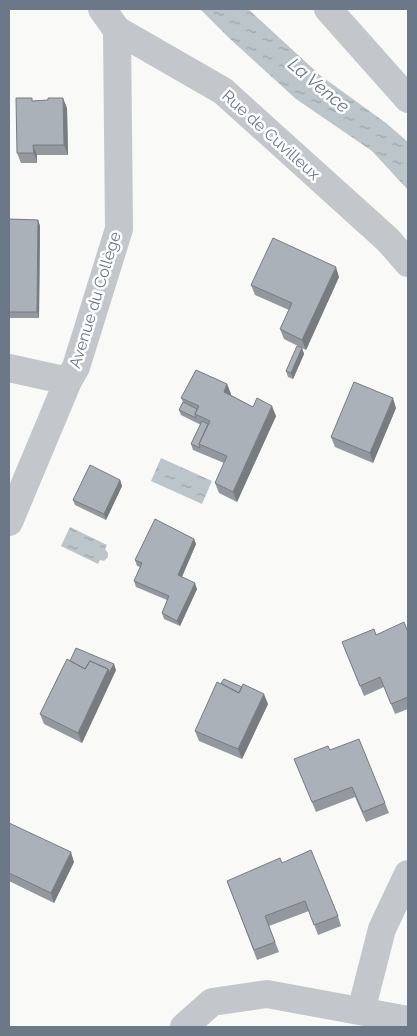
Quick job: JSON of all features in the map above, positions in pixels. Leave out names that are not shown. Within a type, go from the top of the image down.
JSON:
[{"type":"street","points":[[328,9],[408,99]]},
{"type":"street","name":"Rue de Cuvilleux","points":[[110,19],[223,91],[388,240],[408,263]]},
{"type":"street","name":"Avenue du Collège","points":[[9,522],[68,381],[76,367],[119,229],[110,19]]},
{"type":"street","points":[[9,368],[68,381]]},
{"type":"street","points":[[361,1011],[382,929],[408,874]]},
{"type":"street","points":[[184,1027],[212,1002],[267,994],[408,1020]]},
{"type":"water","name":"La Vence","points":[[200,9],[248,9],[321,76],[386,123],[408,142],[408,190],[372,151],[296,99]]},
{"type":"water","points":[[161,458],[212,481],[202,504],[151,481]]},
{"type":"water","points":[[70,527],[107,545],[105,549],[108,557],[104,561],[100,560],[98,564],[61,546]]},
{"type":"building","points":[[16,98],[32,98],[32,101],[63,98],[64,145],[33,145],[34,153],[17,153]]},
{"type":"building","points":[[9,219],[38,220],[37,312],[9,312]]},
{"type":"building","points":[[273,238],[336,267],[302,340],[280,329],[292,303],[251,285]]},
{"type":"building","points":[[297,346],[302,348],[291,373],[286,371]]},
{"type":"building","points":[[196,370],[227,384],[224,392],[253,407],[257,398],[272,406],[233,492],[215,483],[227,456],[199,444],[210,421],[195,414],[199,406],[181,398]]},
{"type":"building","points":[[354,382],[393,398],[370,453],[331,437]]},
{"type":"building","points":[[183,402],[197,409],[196,418],[179,410]]},
{"type":"building","points":[[202,421],[208,424],[199,444],[200,448],[191,444]]},
{"type":"building","points":[[90,465],[120,480],[104,514],[73,500]]},
{"type":"building","points":[[155,519],[194,539],[178,575],[195,583],[177,621],[162,613],[169,596],[134,581],[142,563],[135,560]]},
{"type":"building","points":[[404,622],[408,632],[408,697],[391,704],[380,677],[360,686],[342,642],[374,629],[376,635]]},
{"type":"building","points":[[76,648],[114,664],[109,673],[108,669],[90,661],[85,669],[70,661]]},
{"type":"building","points":[[67,659],[85,669],[90,661],[108,669],[78,733],[40,714]]},
{"type":"building","points":[[224,679],[242,687],[239,693],[221,683]]},
{"type":"building","points":[[217,682],[239,693],[243,684],[264,694],[238,749],[195,731]]},
{"type":"building","points":[[359,739],[385,803],[363,812],[352,787],[312,802],[294,759],[328,746],[330,750]]},
{"type":"building","points":[[9,823],[71,852],[51,893],[9,873]]},
{"type":"building","points":[[311,850],[338,916],[314,925],[305,901],[265,916],[275,942],[254,950],[227,881],[280,858],[282,863]]}]
